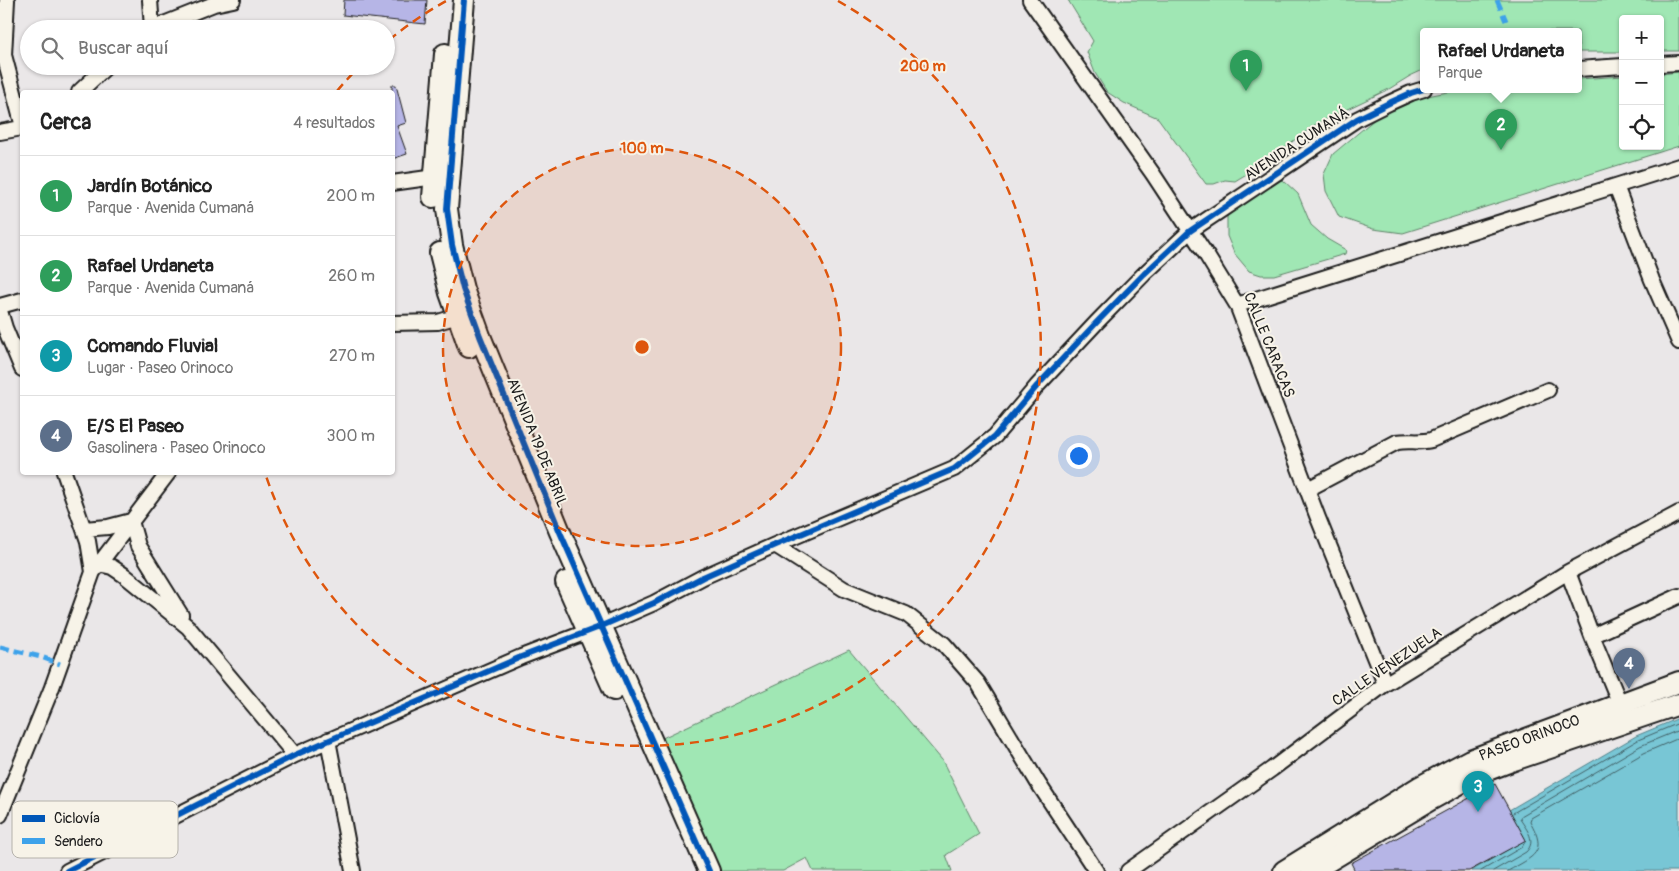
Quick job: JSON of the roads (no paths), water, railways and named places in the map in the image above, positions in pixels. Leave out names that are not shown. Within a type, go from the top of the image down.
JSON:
[{"type":"street","points":[[8,0],[4,69],[20,114]]},
{"type":"street","points":[[150,0],[151,20]]},
{"type":"street","points":[[173,20],[214,4],[233,0]]},
{"type":"street","name":"AVENIDA 19 DE ABRIL","points":[[450,0],[434,177],[433,210],[443,267],[458,316],[547,538],[594,629],[709,871]]},
{"type":"street","name":"AVENIDA 19 DE ABRIL","points":[[464,0],[447,209],[452,245],[463,289],[480,336],[560,532],[594,629],[693,871]]},
{"type":"street","name":"CALLE CARACAS","points":[[1030,0],[1153,174],[1237,305],[1385,684]]},
{"type":"street","points":[[1664,64],[1679,63]]},
{"type":"street","points":[[1582,69],[1619,66]]},
{"type":"street","points":[[81,90],[97,75]]},
{"type":"street","name":"AVENIDA CUMANÁ","points":[[178,815],[328,740],[521,657],[594,629],[654,603],[703,577],[775,544],[954,469],[995,436],[1037,386],[1097,322],[1163,255],[1190,231],[1357,119],[1411,92],[1420,90]]},
{"type":"street","points":[[0,132],[20,121]]},
{"type":"street","points":[[1237,305],[1451,236],[1679,166]]},
{"type":"street","points":[[395,183],[434,177]]},
{"type":"street","points":[[1616,186],[1652,280],[1679,342]]},
{"type":"street","points":[[0,306],[20,301]]},
{"type":"street","points":[[0,311],[20,364]]},
{"type":"street","points":[[395,323],[438,322],[458,316]]},
{"type":"street","points":[[1308,489],[1397,442],[1408,440],[1423,443],[1548,390]]},
{"type":"street","points":[[65,475],[96,568]]},
{"type":"street","points":[[0,815],[51,690],[96,568],[167,475]]},
{"type":"street","name":"CALLE VENEZUELA","points":[[1128,871],[1385,684],[1568,572],[1679,513]]},
{"type":"street","points":[[84,529],[108,527],[131,521]]},
{"type":"street","points":[[131,521],[138,546],[188,627],[295,755]]},
{"type":"street","points":[[775,544],[844,589],[906,614],[944,644],[978,683],[1038,783],[1096,871]]},
{"type":"street","points":[[96,568],[112,567],[188,627]]},
{"type":"street","points":[[1568,572],[1623,713]]},
{"type":"street","points":[[1592,636],[1679,596]]},
{"type":"street","name":"PASEO ORINOCO","points":[[1312,871],[1477,774],[1623,713],[1679,682]]},
{"type":"street","name":"PASEO ORINOCO","points":[[1284,871],[1422,786],[1470,760],[1623,713],[1679,704]]},
{"type":"street","points":[[328,740],[353,871]]},
{"type":"street","name":"AVENIDA CUMANÁ","points":[[67,871],[93,858]]},
{"type":"water","points":[[1679,718],[1679,871],[1471,871],[1521,842],[1504,813],[1636,736]]},
{"type":"place","name":"Jardín Botánico","points":[[1246,91]]},
{"type":"place","name":"Rafael Urdaneta","points":[[1501,150]]},
{"type":"place","name":"E/S El Paseo","points":[[1629,689]]},
{"type":"place","name":"Comando Fluvial","points":[[1478,812]]}]
